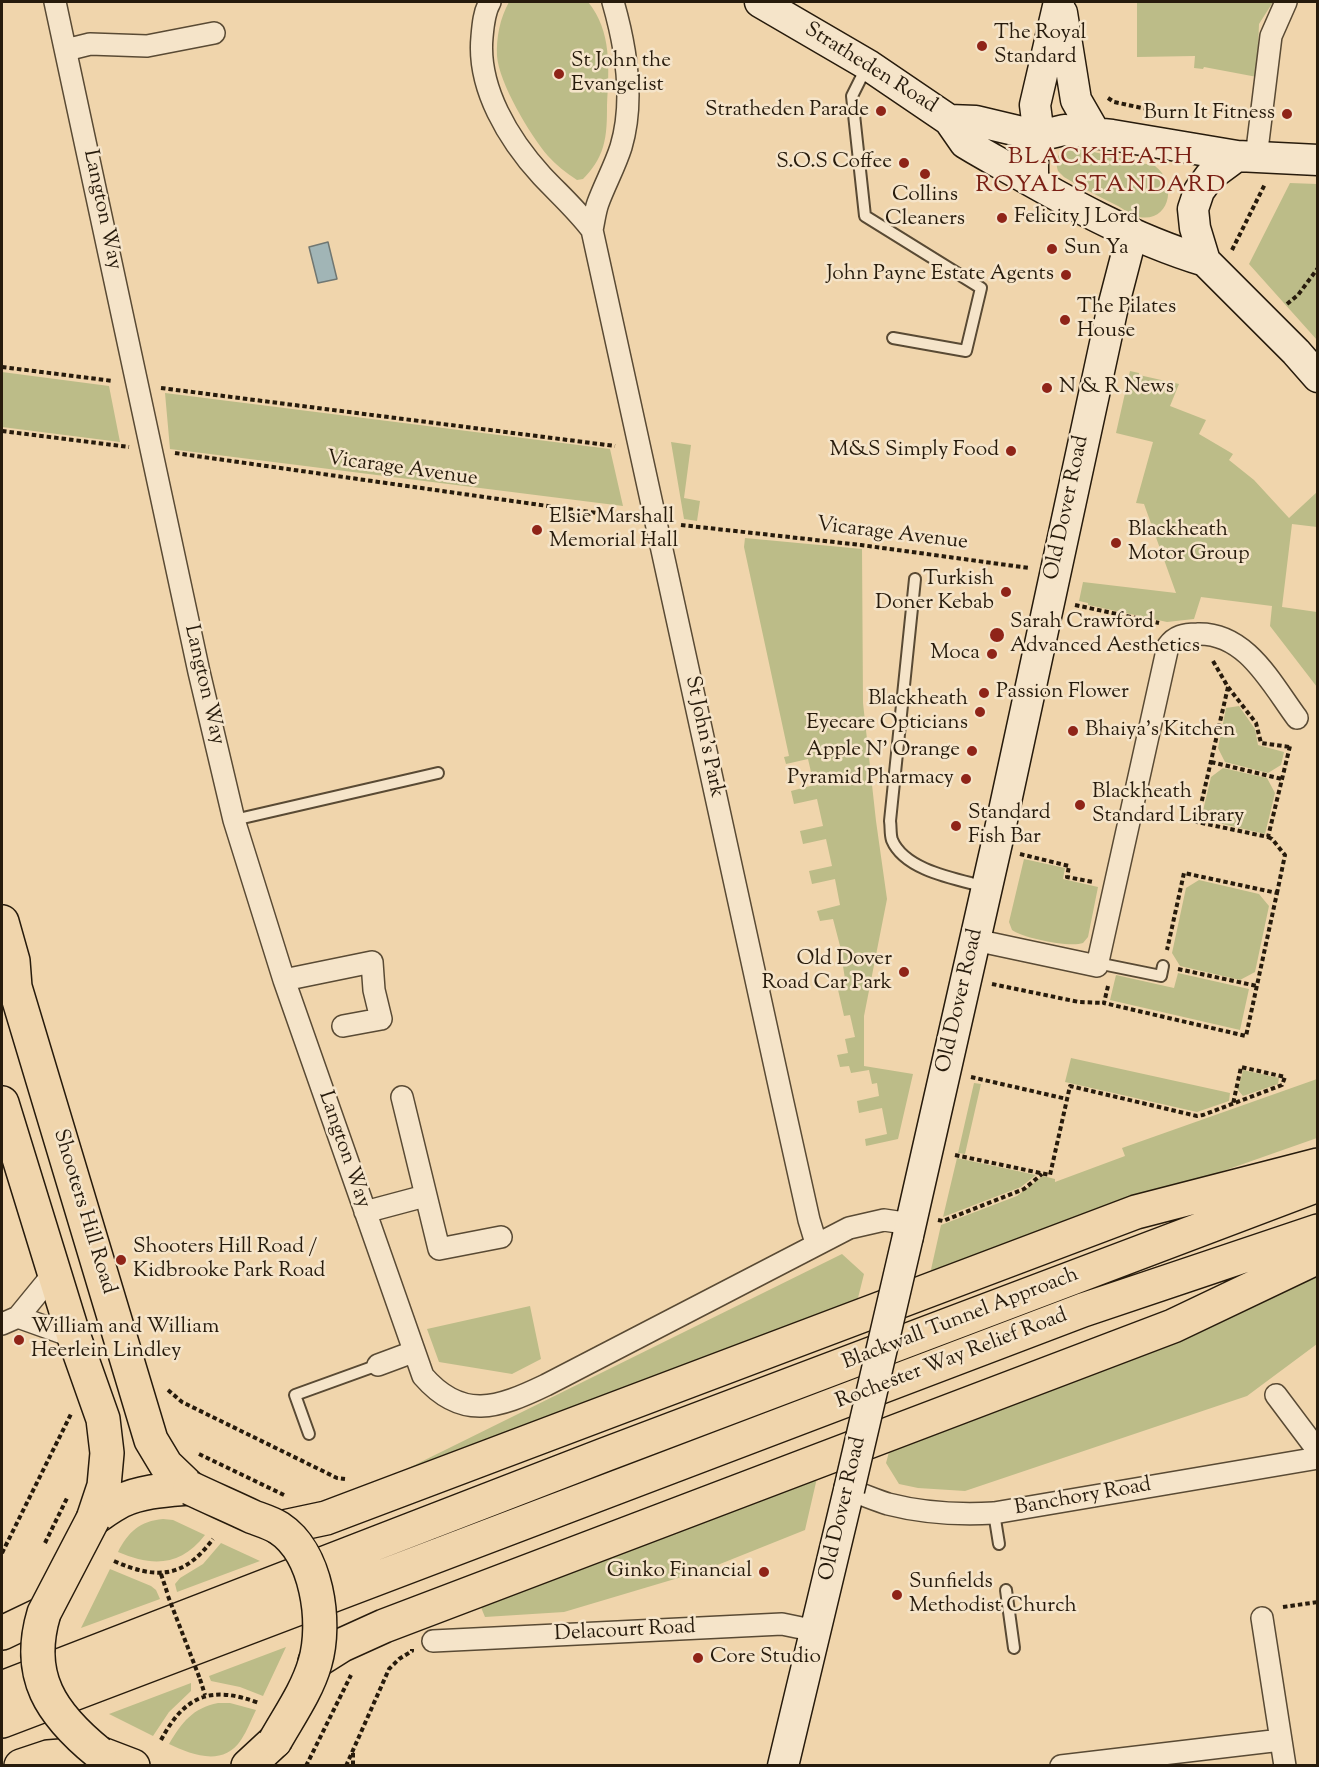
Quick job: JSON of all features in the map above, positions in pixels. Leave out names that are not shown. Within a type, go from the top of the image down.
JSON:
[{"type":"highway","name":"Shooters Hill Road","points":[[2,922],[13,961],[15,987],[141,1410],[151,1440],[166,1465],[190,1488]]},
{"type":"highway","points":[[2,1103],[74,1337],[83,1418],[107,1454],[104,1486],[93,1519],[44,1612],[37,1654],[42,1683],[56,1711],[78,1736],[99,1753],[133,1766]]},
{"type":"highway","points":[[279,1528],[326,1518],[347,1495],[1136,1212],[1317,1165]]},
{"type":"highway","name":"Blackwall Tunnel Approach","points":[[2,1688],[604,1455],[1317,1185]]},
{"type":"highway","name":"Rochester Way Relief Road","points":[[2,1721],[1083,1310],[1317,1231]]},
{"type":"highway","points":[[315,1662],[342,1645],[384,1626],[1173,1326],[1317,1257]]},
{"type":"highway","points":[[93,1519],[120,1501],[138,1495],[190,1488],[279,1528],[308,1565],[320,1603],[320,1626],[315,1662],[306,1684],[275,1741],[248,1766]]},
{"type":"highway","points":[[2,1633],[44,1612]]},
{"type":"highway","points":[[23,1765],[48,1757],[99,1753]]},
{"type":"main road","name":"Stratheden Road","points":[[760,2],[868,65],[949,120],[965,143],[1033,182]]},
{"type":"main road","points":[[1060,2],[1076,100],[1095,133]]},
{"type":"main road","points":[[1060,2],[1035,105],[1039,136],[1033,157],[1033,182],[1089,215],[1131,234],[1218,257]]},
{"type":"main road","name":"Stratheden Road","points":[[949,120],[976,121],[1039,136]]},
{"type":"main road","points":[[1039,136],[1064,130],[1095,133],[1254,164]]},
{"type":"main road","points":[[1317,160],[1254,164],[1210,176],[1199,191],[1193,208],[1196,228],[1317,377]]},
{"type":"main road","name":"Old Dover Road","points":[[783,1766],[846,1503],[919,1227],[975,940],[1066,517],[1131,234]]},
{"type":"street","name":"Langton Way","points":[[55,2],[199,672],[234,820],[284,980],[423,1376],[437,1392],[458,1403],[479,1406],[499,1404],[546,1385],[849,1228],[875,1220],[887,1220],[919,1227]]},
{"type":"street","name":"St John's Park","points":[[490,2],[483,25],[482,66],[499,113],[511,136],[537,170],[564,196],[592,230]]},
{"type":"street","points":[[1254,164],[1270,36],[1286,2]]},
{"type":"street","name":"St John's Park","points":[[612,7],[626,69],[628,95],[621,146],[597,204],[592,230],[808,1220],[816,1244]]},
{"type":"street","points":[[66,50],[90,44],[147,46],[214,33]]},
{"type":"street","points":[[564,196],[591,190],[609,178]]},
{"type":"street","points":[[975,940],[1097,966],[1105,964],[1114,887],[1168,646],[1173,639],[1185,635],[1209,634],[1233,642],[1258,664],[1297,717]]},
{"type":"street","points":[[284,980],[372,962],[374,990],[381,1019],[343,1026]]},
{"type":"street","points":[[402,1097],[438,1249],[501,1237]]},
{"type":"street","points":[[365,1212],[425,1196]]},
{"type":"street","points":[[54,1273],[10,1320],[74,1337]]},
{"type":"street","points":[[378,1365],[413,1352]]},
{"type":"street","points":[[1276,1395],[1317,1451]]},
{"type":"street","name":"Banchory Road","points":[[846,1503],[882,1501],[958,1515],[994,1513],[1317,1458]]},
{"type":"street","points":[[1262,1618],[1285,1766]]},
{"type":"street","name":"Delacourt Road","points":[[433,1641],[782,1624],[816,1631]]},
{"type":"street","points":[[1060,1766],[1281,1740]]},
{"type":"lane","points":[[868,65],[852,96],[865,216],[981,288],[966,351],[893,338]]},
{"type":"lane","points":[[915,579],[891,821],[892,839],[901,853],[912,862],[929,870],[987,887]]},
{"type":"lane","points":[[234,820],[438,773]]},
{"type":"lane","points":[[1105,964],[1161,976],[1163,966]]},
{"type":"lane","points":[[309,1434],[295,1395],[378,1365]]},
{"type":"lane","points":[[994,1513],[999,1544]]},
{"type":"lane","points":[[1006,1590],[1014,1648]]},
{"type":"path","points":[[1111,100],[1161,112]]},
{"type":"path","points":[[1218,257],[1254,164]]},
{"type":"path","points":[[1282,308],[1298,295],[1317,268]]},
{"type":"path","points":[[2,367],[123,382]]},
{"type":"path","points":[[161,388],[616,447]]},
{"type":"path","points":[[2,431],[135,448]]},
{"type":"path","name":"Vicarage Avenue","points":[[168,452],[632,518]]},
{"type":"path","name":"Vicarage Avenue","points":[[680,525],[861,545],[1029,568]]},
{"type":"path","points":[[1074,605],[1164,624],[1173,639]]},
{"type":"path","points":[[991,983],[1079,1002],[1104,1003],[1246,1036],[1286,855],[1268,837],[1197,822],[1228,687],[1256,723],[1261,735],[1261,743],[1290,747]]},
{"type":"path","points":[[1268,837],[1297,717]]},
{"type":"path","points":[[1211,762],[1282,779]]},
{"type":"path","points":[[1019,854],[1069,866],[1067,877],[1114,887]]},
{"type":"path","points":[[1257,986],[1163,966],[1184,873],[1277,893]]},
{"type":"path","points":[[1104,1003],[1105,964]]},
{"type":"path","points":[[957,1155],[1050,1175],[1070,1086],[1197,1116],[1233,1104],[1282,1085],[1285,1077],[1242,1067],[1233,1104]]},
{"type":"path","points":[[970,1077],[1067,1099]]},
{"type":"path","points":[[919,1227],[943,1221],[1024,1189],[1043,1174]]},
{"type":"path","points":[[166,1389],[182,1402],[337,1478],[347,1495]]},
{"type":"path","points":[[2,1553],[83,1418]]},
{"type":"path","points":[[195,1452],[287,1496]]},
{"type":"path","points":[[51,1529],[72,1488]]},
{"type":"path","points":[[114,1561],[145,1572],[161,1574],[191,1563],[204,1552],[213,1539]]},
{"type":"path","points":[[161,1574],[205,1695]]},
{"type":"path","points":[[346,1766],[389,1669],[412,1651]]},
{"type":"path","points":[[306,1766],[355,1668]]},
{"type":"path","points":[[161,1740],[180,1712],[191,1702],[205,1695],[235,1695],[259,1703]]},
{"type":"path","points":[[319,1726],[324,1728]]},
{"type":"path","points":[[352,1752],[353,1766]]},
{"type":"green space","points":[[509,2],[588,2],[596,13],[607,51],[606,132],[599,156],[583,179],[577,180],[548,156],[524,122],[503,80],[497,56],[497,42],[501,21]]},
{"type":"green space","points":[[1137,2],[1273,2],[1259,24],[1257,77],[1204,67],[1203,69],[1194,68],[1195,56],[1137,57]]},
{"type":"green space","points":[[1072,147],[1155,166],[1167,182],[1167,200],[1164,208],[1158,214],[1150,217],[1139,217],[1064,177],[1058,171],[1057,158],[1061,152]]},
{"type":"green space","points":[[1290,183],[1317,184],[1317,340],[1249,264]]},
{"type":"green space","points":[[1130,371],[1179,384],[1170,406],[1206,420],[1199,434],[1233,454],[1229,460],[1254,480],[1289,518],[1317,492],[1317,527],[1292,524],[1282,607],[1317,612],[1317,687],[1270,626],[1272,606],[1201,597],[1194,619],[1167,622],[1088,605],[1088,603],[1079,601],[1083,582],[1176,593],[1144,504],[1136,503],[1153,442],[1116,433]]},
{"type":"green space","points":[[2,372],[109,386],[120,442],[2,427]]},
{"type":"green space","points":[[165,393],[610,449],[623,506],[170,449]]},
{"type":"green space","points":[[671,442],[691,445],[684,498],[700,501],[697,521],[684,519]]},
{"type":"green space","points":[[745,538],[862,549],[863,703],[887,899],[864,1016],[864,1066],[913,1074],[898,1139],[866,1146],[865,1139],[887,1134],[882,1108],[859,1113],[857,1101],[879,1096],[877,1083],[872,1084],[869,1070],[851,1073],[849,1066],[840,1067],[837,1055],[848,1053],[845,1039],[855,1037],[850,1015],[844,1016],[836,981],[845,979],[843,966],[845,965],[833,919],[820,921],[817,911],[840,905],[835,879],[812,884],[809,871],[832,866],[826,839],[803,844],[800,831],[823,826],[817,799],[794,804],[791,791],[814,785],[808,759],[786,764],[784,757],[789,756],[744,547]]},
{"type":"green space","points":[[1239,706],[1255,729],[1258,745],[1284,752],[1281,765],[1268,773],[1225,762],[1218,748],[1226,708]]},
{"type":"green space","points":[[1223,768],[1267,778],[1275,793],[1265,834],[1201,819],[1211,777]]},
{"type":"green space","points":[[1024,859],[1065,868],[1063,879],[1098,887],[1088,937],[1083,943],[1068,944],[1047,941],[1012,930],[1009,922]]},
{"type":"green space","points":[[1199,880],[1259,894],[1269,906],[1255,972],[1240,980],[1180,966],[1172,953],[1186,888]]},
{"type":"green space","points":[[1178,973],[1249,989],[1240,1030],[1110,1000],[1116,975],[1174,988]]},
{"type":"green space","points":[[1071,1058],[1230,1093],[1229,1101],[1197,1112],[1065,1082]]},
{"type":"green space","points":[[1243,1070],[1279,1078],[1278,1084],[1243,1096],[1238,1090]]},
{"type":"green space","points":[[1317,1079],[1317,1138],[930,1274],[941,1225],[1017,1196],[1043,1176],[1055,1179],[1055,1182],[1125,1156],[1122,1148]]},
{"type":"green space","points":[[974,1083],[981,1084],[965,1154],[958,1153]]},
{"type":"green space","points":[[957,1158],[1036,1175],[1021,1187],[943,1217]]},
{"type":"green space","points":[[842,1254],[864,1274],[857,1302],[362,1491]]},
{"type":"green space","points":[[1317,1277],[1317,1344],[1247,1396],[965,1491],[918,1488],[899,1484],[886,1463],[889,1452]]},
{"type":"green space","points":[[530,1306],[541,1359],[512,1374],[439,1362],[427,1329]]},
{"type":"green space","points":[[817,1478],[805,1530],[705,1570],[564,1612],[485,1617],[480,1605]]},
{"type":"green space","points":[[163,1519],[173,1520],[205,1535],[186,1553],[166,1561],[143,1560],[118,1552],[131,1533],[141,1525]]},
{"type":"green space","points":[[221,1543],[260,1561],[177,1592],[175,1584],[180,1578],[203,1564]]},
{"type":"green space","points":[[110,1569],[151,1586],[156,1590],[160,1599],[81,1628]]},
{"type":"green space","points":[[286,1647],[263,1696],[240,1687],[211,1681],[209,1676]]},
{"type":"green space","points":[[191,1683],[191,1691],[169,1712],[153,1736],[109,1714]]},
{"type":"green space","points":[[218,1703],[230,1703],[256,1710],[243,1737],[234,1748],[225,1754],[207,1756],[187,1752],[169,1744],[189,1717],[202,1708]]},
{"type":"shaded area","points":[[328,242],[337,279],[318,283],[309,247]]},
{"type":"place","name":"The Royal Standard","points":[[982,46]]},
{"type":"place","name":"St John the Evangelist","points":[[559,74]]},
{"type":"place","name":"Stratheden Parade","points":[[881,111]]},
{"type":"place","name":"Burn It Fitness","points":[[1287,114]]},
{"type":"place","name":"S.O.S Coffee","points":[[904,163]]},
{"type":"place","name":"Collins Cleaners","points":[[925,174]]},
{"type":"place","name":"Felicity J Lord","points":[[1002,218]]},
{"type":"place","name":"Sun Ya","points":[[1052,249]]},
{"type":"place","name":"John Payne Estate Agents","points":[[1066,275]]},
{"type":"place","name":"The Pilates House","points":[[1065,320]]},
{"type":"place","name":"N & R News","points":[[1047,388]]},
{"type":"place","name":"M&S Simply Food","points":[[1011,451]]},
{"type":"place","name":"Elsie Marshall Memorial Hall","points":[[537,530]]},
{"type":"place","name":"Blackheath Motor Group","points":[[1116,543]]},
{"type":"place","name":"Turkish Doner Kebab","points":[[1006,592]]},
{"type":"place","name":"Sarah Crawford Advanced Aesthetics","points":[[997,635]]},
{"type":"place","name":"Moca","points":[[992,654]]},
{"type":"place","name":"Passion Flower","points":[[984,693]]},
{"type":"place","name":"Blackheath Eyecare Opticians","points":[[980,712]]},
{"type":"place","name":"Bhaiya's Kitchen","points":[[1073,731]]},
{"type":"place","name":"Apple N' Orange","points":[[972,751]]},
{"type":"place","name":"Pyramid Pharmacy","points":[[966,779]]},
{"type":"place","name":"Blackheath Standard Library","points":[[1080,805]]},
{"type":"place","name":"Standard Fish Bar","points":[[956,826]]},
{"type":"place","name":"Old Dover Road Car Park","points":[[904,972]]},
{"type":"place","name":"Shooters Hill Road / Kidbrooke Park Road","points":[[121,1260]]},
{"type":"place","name":"William and William Heerlein Lindley","points":[[19,1340]]},
{"type":"place","name":"Ginko Financial","points":[[764,1572]]},
{"type":"place","name":"Sunfields Methodist Church","points":[[897,1595]]},
{"type":"place","name":"Core Studio","points":[[698,1658]]},
{"type":"district","name":"BLACKHEATH ROYAL STANDARD","points":[[1101,173]]}]
